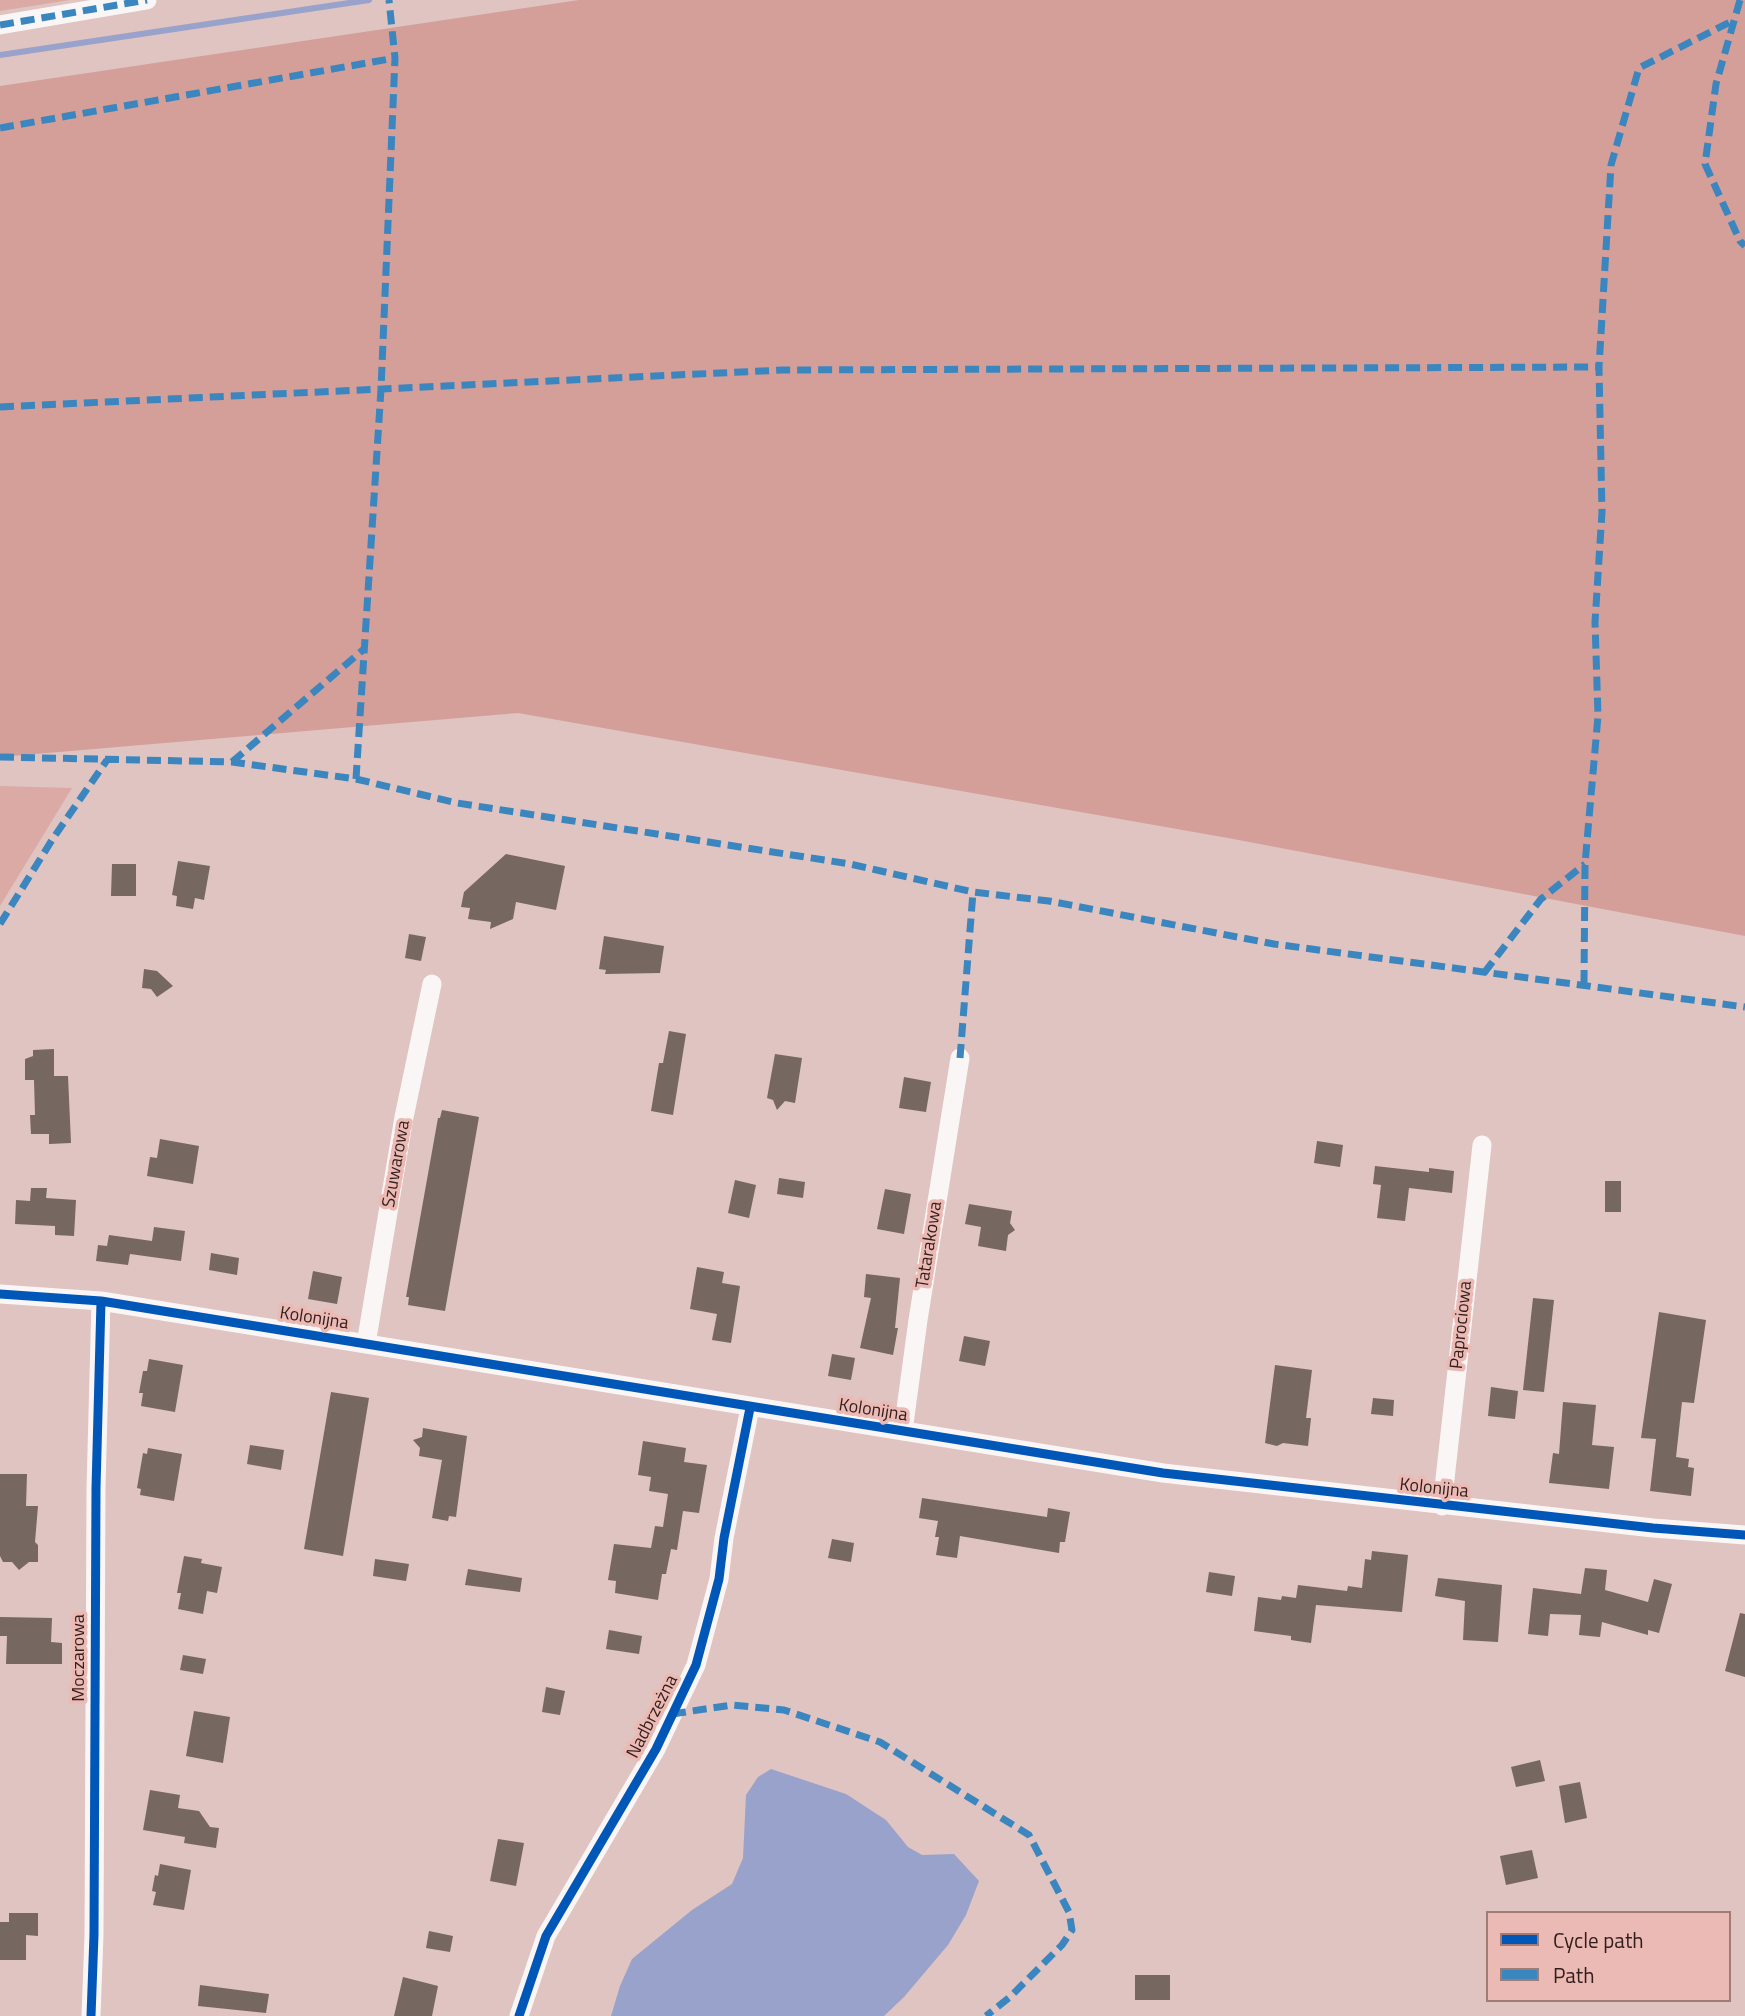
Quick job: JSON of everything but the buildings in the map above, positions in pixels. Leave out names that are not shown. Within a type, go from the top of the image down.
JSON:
[{"type":"street","points":[[0,25],[147,0]]},
{"type":"street","name":"Szuwarowa","points":[[366,1344],[404,1117],[432,984]]},
{"type":"street","name":"Tatarakowa","points":[[903,1432],[960,1058]]},
{"type":"street","name":"Paprociowa","points":[[1442,1506],[1482,1145]]},
{"type":"street","name":"Kolonijna","points":[[0,1294],[101,1301],[1163,1473],[1442,1506],[1687,1532],[1745,1535]]},
{"type":"street","name":"Moczarowa","points":[[90,2016],[94,1934],[96,1488],[101,1301]]},
{"type":"street","name":"Nadbrzeżna","points":[[519,2016],[546,1936],[656,1749],[695,1665],[719,1579],[723,1538],[750,1408]]},
{"type":"shaded area","points":[[0,0],[70,0],[0,11]]},
{"type":"shaded area","points":[[579,0],[1745,0],[1745,936],[1228,838],[518,713],[0,757],[0,86]]},
{"type":"shaded area","points":[[0,786],[72,788],[0,906]]},
{"type":"water","points":[[771,1769],[846,1794],[886,1820],[908,1847],[922,1855],[954,1854],[979,1881],[966,1915],[948,1945],[904,1997],[884,2016],[611,2016],[632,1959],[692,1910],[732,1884],[743,1858],[746,1795],[758,1777]]},
{"type":"waterway","points":[[0,55],[369,0]]},
{"type":"marked path","points":[[0,25],[147,0]]},
{"type":"marked path","points":[[356,779],[381,389],[395,58],[389,0]]},
{"type":"marked path","points":[[1740,0],[1716,84],[1705,164],[1740,241],[1745,246]]},
{"type":"marked path","points":[[1584,984],[1585,864],[1598,716],[1595,622],[1602,512],[1599,367],[1611,165],[1639,68],[1734,20]]},
{"type":"marked path","points":[[0,128],[395,58]]},
{"type":"marked path","points":[[0,407],[783,370],[1599,367]]},
{"type":"marked path","points":[[232,762],[364,649]]},
{"type":"marked path","points":[[0,757],[232,762],[356,779],[457,803],[850,864],[973,892],[1049,901],[1274,944],[1745,1007]]},
{"type":"marked path","points":[[0,924],[52,840],[107,760]]},
{"type":"marked path","points":[[1484,973],[1541,899],[1585,864]]},
{"type":"marked path","points":[[960,1058],[973,892]]},
{"type":"marked path","points":[[672,1714],[732,1705],[784,1710],[880,1742],[1029,1835],[1069,1912],[1072,1930],[1062,1945],[1010,1997],[986,2016]]},
{"type":"cycle path","points":[[0,1294],[101,1301],[1163,1473],[1653,1528],[1745,1535]]},
{"type":"cycle path","points":[[91,2016],[94,1935],[96,1488],[101,1301]]},
{"type":"cycle path","points":[[519,2016],[546,1936],[656,1749],[696,1665],[719,1579],[724,1538],[750,1408]]}]
